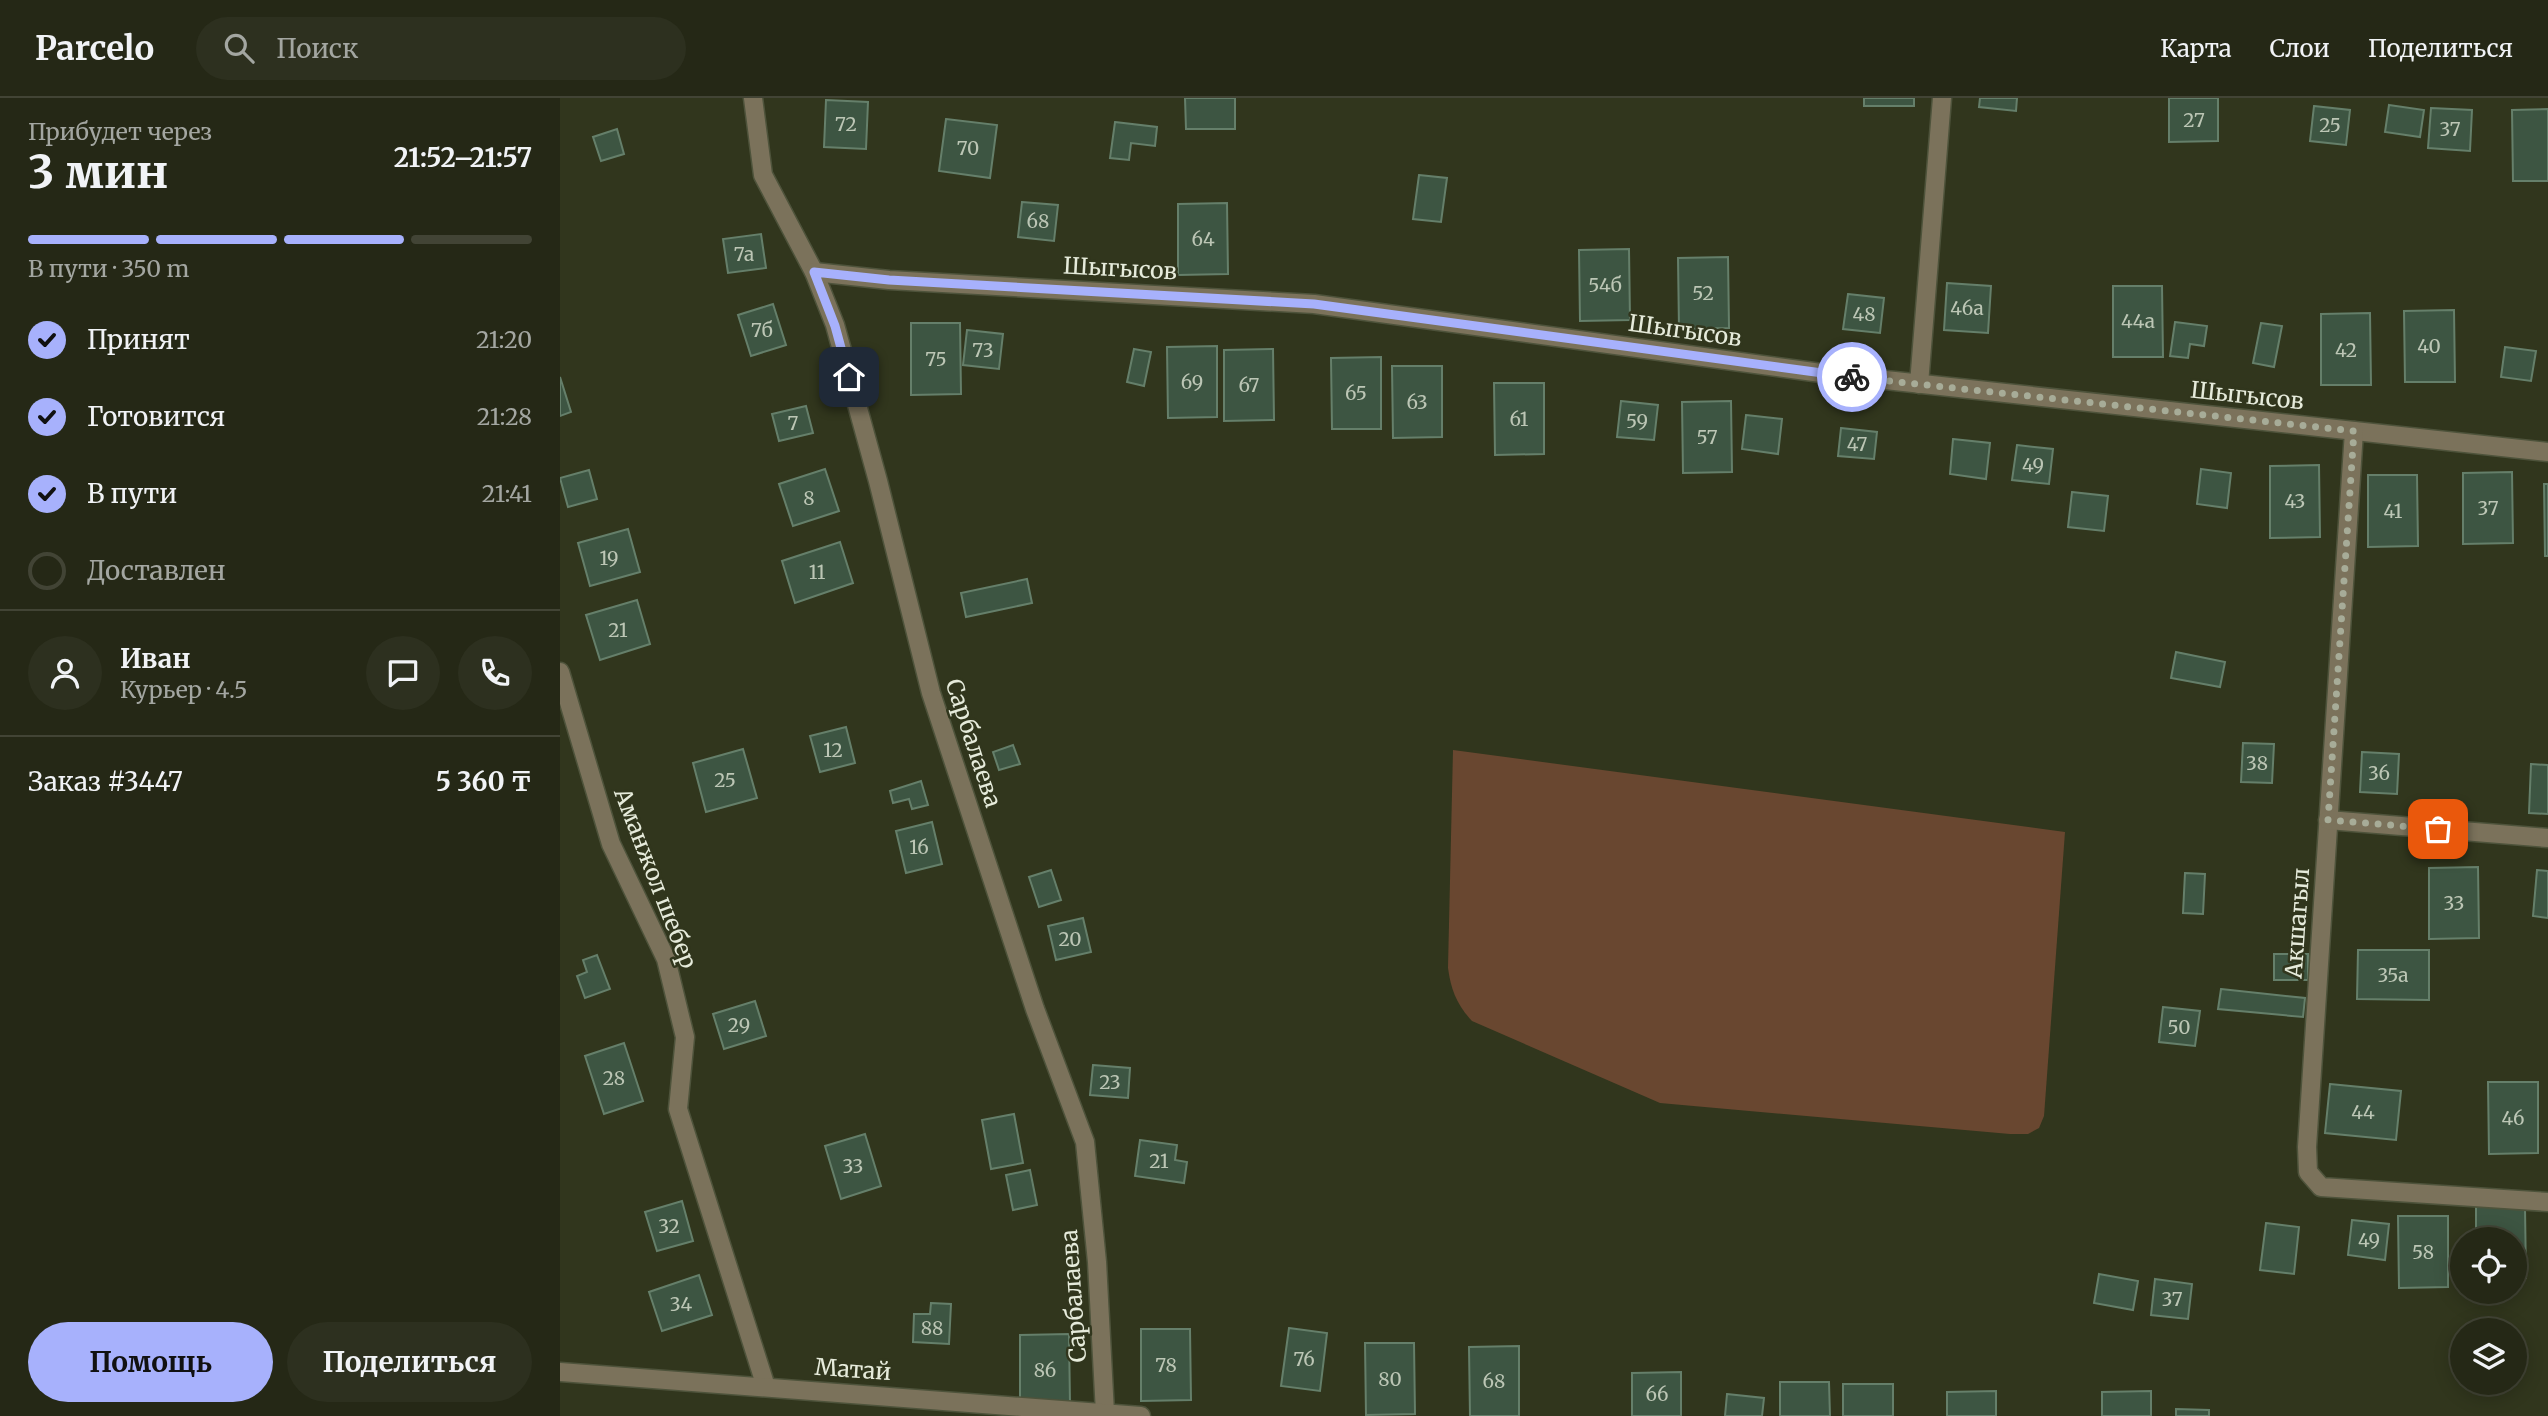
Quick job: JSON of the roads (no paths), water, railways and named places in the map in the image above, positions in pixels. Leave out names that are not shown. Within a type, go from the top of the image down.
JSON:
[{"type":"street","name":"Сарбалаева","points":[[753,98],[764,175],[814,272],[835,326],[878,481],[931,693],[1035,1009],[1085,1142],[1097,1262],[1105,1413]]},
{"type":"street","points":[[1919,384],[1942,98]]},
{"type":"street","name":"Шыгысов","points":[[814,272],[889,280],[1314,304],[1821,373],[2548,452]]},
{"type":"street","name":"Акшагыл","points":[[2354,431],[2307,1147],[2308,1172],[2321,1187],[2548,1202]]},
{"type":"street","name":"Аманжол шебер","points":[[560,671],[611,844],[666,959],[685,1037],[678,1109],[766,1387]]},
{"type":"street","points":[[2328,820],[2548,838]]},
{"type":"street","name":"Матай","points":[[560,1372],[1142,1416]]}]
